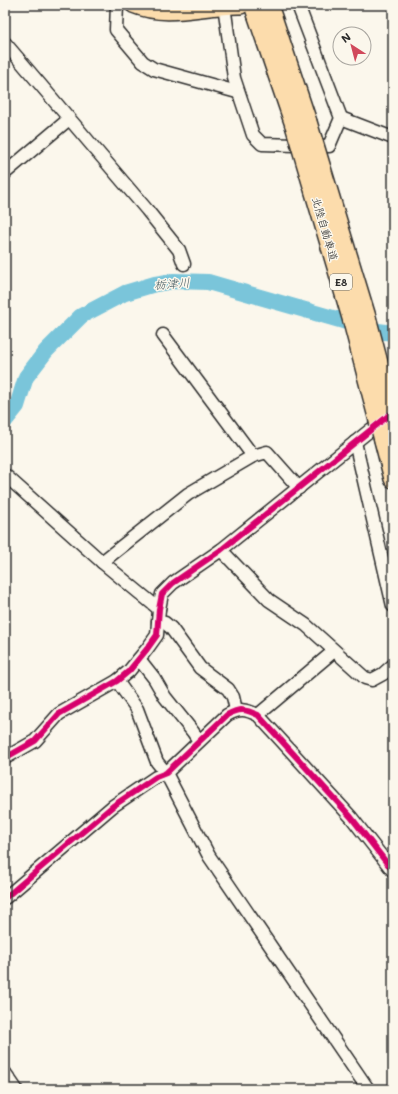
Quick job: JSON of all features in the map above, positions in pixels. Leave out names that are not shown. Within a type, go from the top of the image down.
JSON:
[{"type":"highway","name":"北陸自動車道","points":[[269,5],[393,479]]},
{"type":"highway","name":"北陸自動車道","points":[[247,6],[301,124],[367,318],[393,416]]},
{"type":"main road","points":[[133,5],[142,9],[163,12],[194,11],[224,5],[247,6]]},
{"type":"street","points":[[116,5],[116,30],[142,62],[154,69],[237,92]]},
{"type":"street","points":[[224,5],[237,92],[253,136],[262,144],[329,146],[341,118],[298,5]]},
{"type":"street","points":[[5,43],[152,216],[179,250],[184,264]]},
{"type":"street","points":[[341,118],[393,138]]},
{"type":"street","points":[[5,173],[69,119]]},
{"type":"street","points":[[163,335],[253,456]]},
{"type":"street","points":[[5,758],[35,741],[58,714],[117,681],[129,671],[157,635],[162,594],[173,583],[221,550],[393,412]]},
{"type":"street","points":[[355,442],[393,606]]},
{"type":"street","points":[[102,562],[188,494],[253,456],[267,452],[299,488]]},
{"type":"street","points":[[5,475],[102,562],[159,610]]},
{"type":"street","points":[[221,550],[269,600],[306,625],[365,678],[372,680],[393,666]]},
{"type":"street","points":[[158,622],[165,623],[171,628],[200,668],[228,689],[233,697],[236,710]]},
{"type":"street","points":[[258,716],[334,651]]},
{"type":"street","points":[[139,659],[154,678],[165,697],[199,741]]},
{"type":"street","points":[[117,681],[137,709],[157,762],[166,773],[209,856],[368,1089]]},
{"type":"street","points":[[5,898],[113,806],[156,777],[166,773],[227,715],[236,710],[246,710],[258,716],[351,816],[393,871]]},
{"type":"street","points":[[5,1073],[16,1089]]},
{"type":"waterway","name":"栃津川","points":[[5,421],[17,406],[26,377],[46,351],[81,316],[125,293],[155,284],[174,281],[208,282],[378,331],[393,333]]},
{"type":"cycle path","points":[[5,758],[35,741],[59,714],[117,681],[129,671],[157,635],[162,594],[173,583],[221,550],[393,412]]},
{"type":"cycle path","points":[[5,898],[113,806],[156,777],[166,773],[227,715],[239,710],[250,711],[258,715],[351,817],[393,871]]}]
